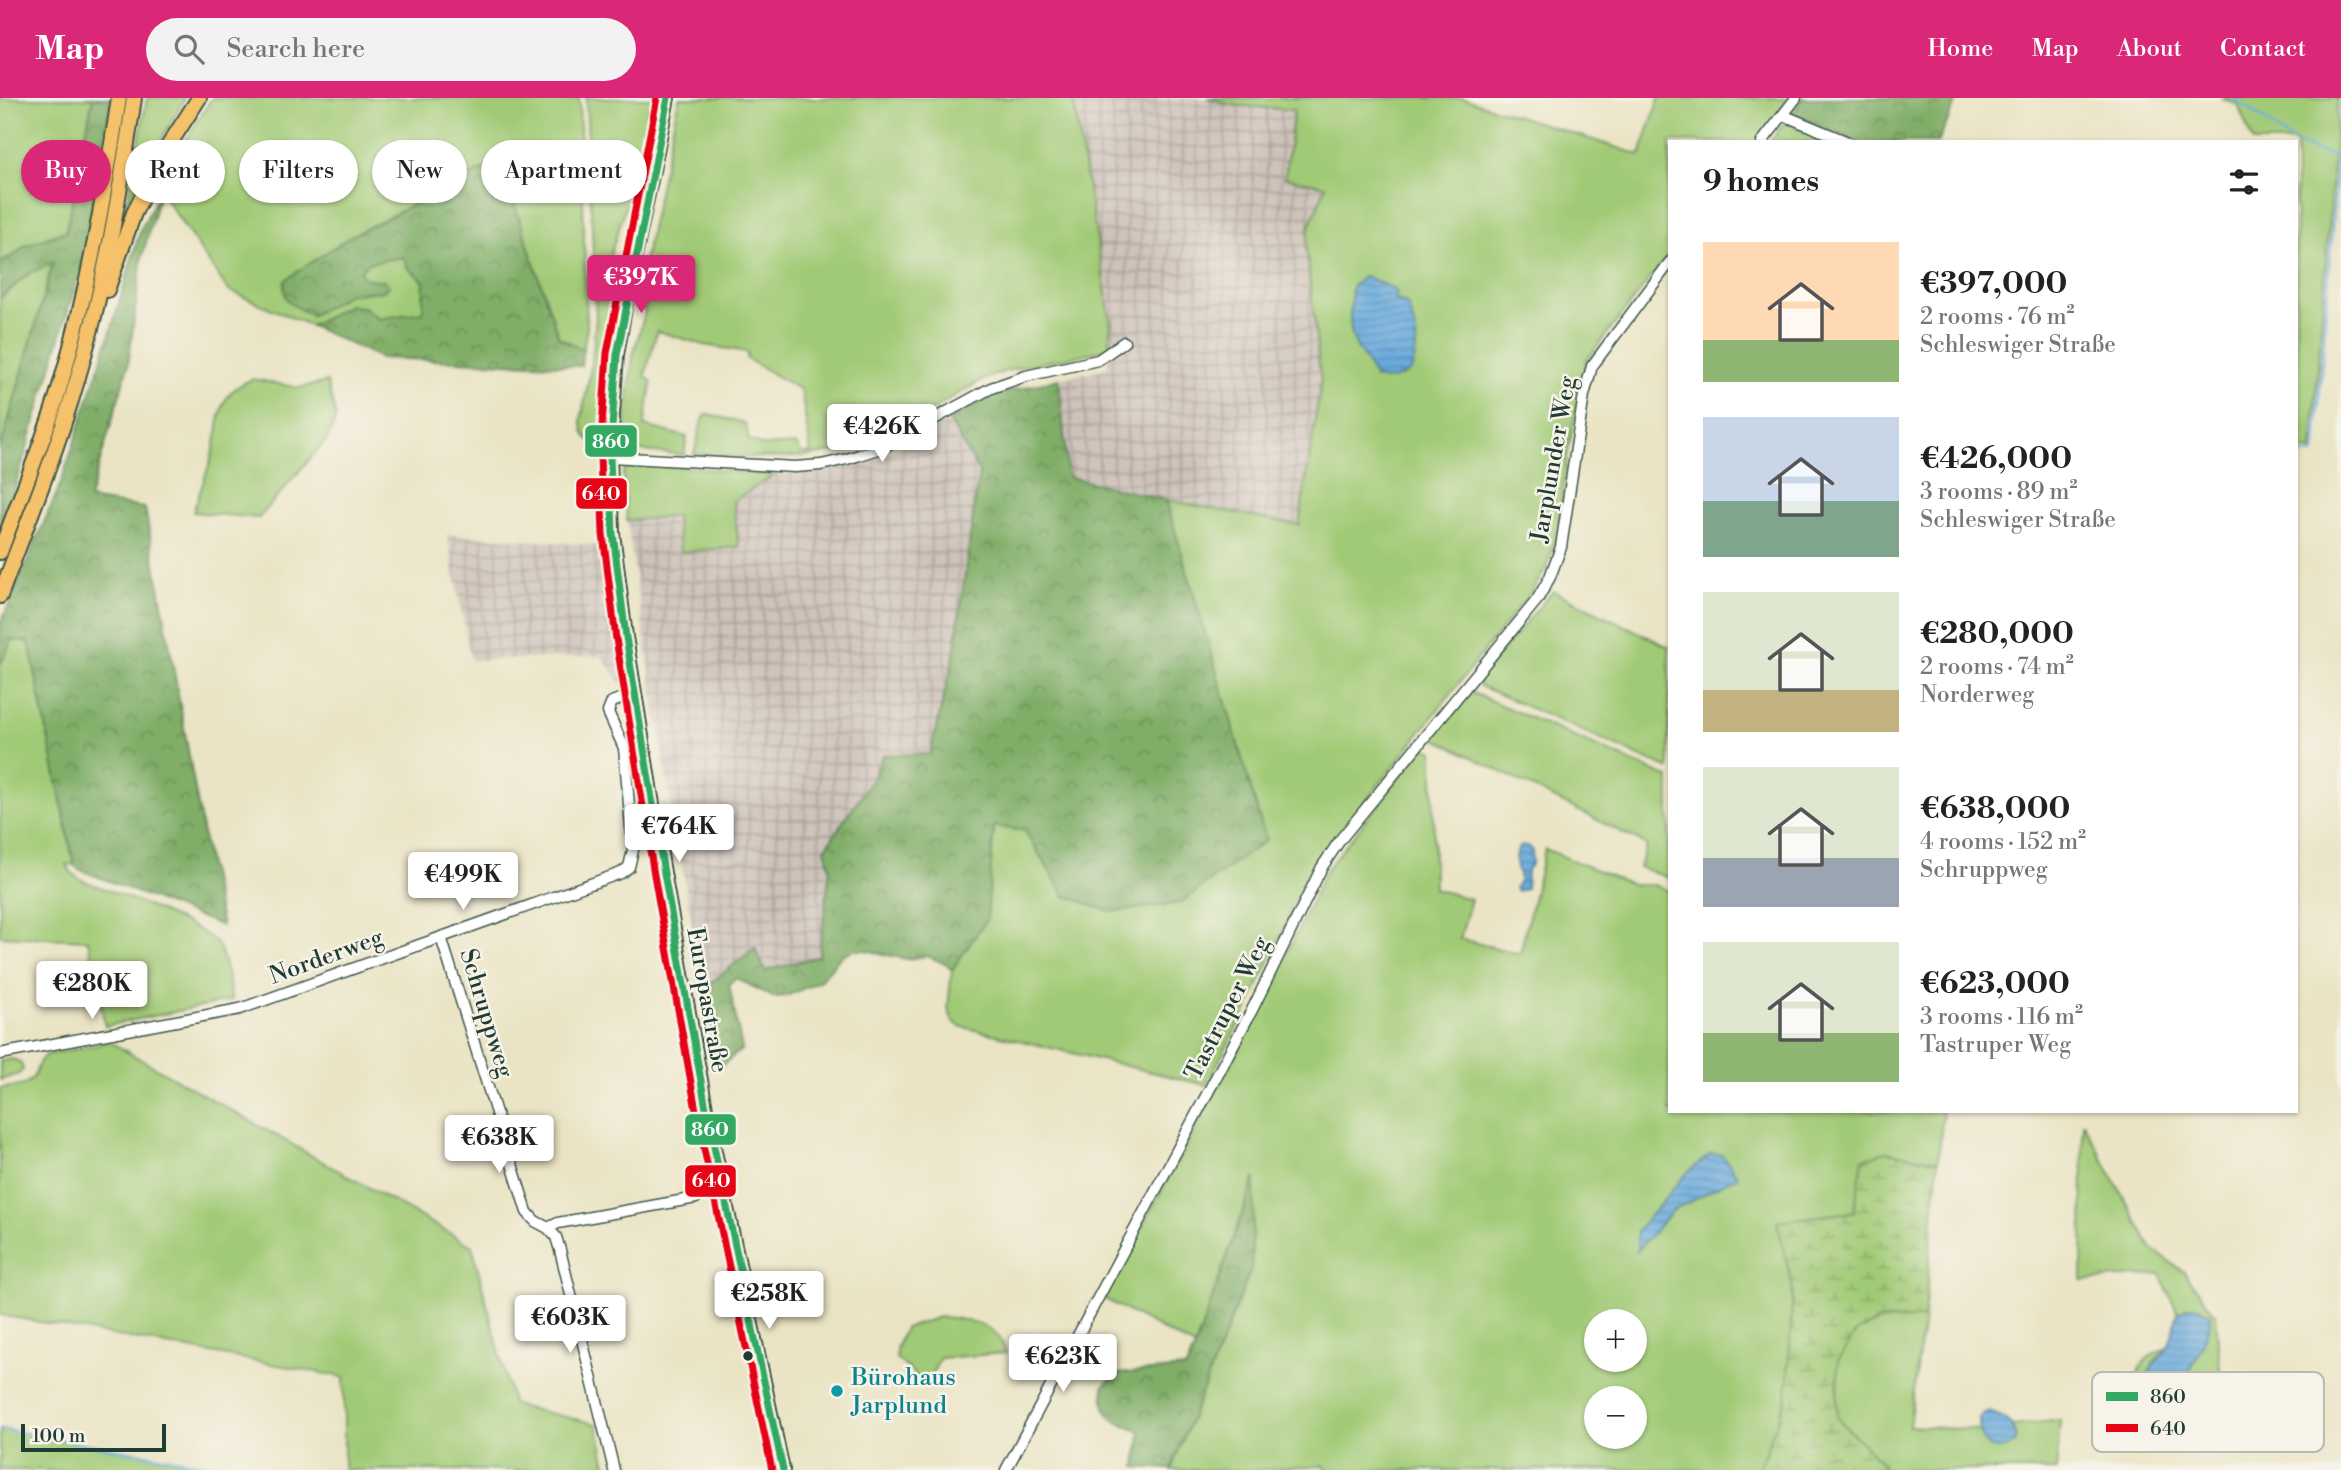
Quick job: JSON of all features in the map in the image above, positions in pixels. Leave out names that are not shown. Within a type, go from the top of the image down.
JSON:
[{"type":"highway","points":[[0,552],[51,412],[76,325],[102,211],[119,98]]},
{"type":"highway","points":[[0,596],[66,416],[91,330],[117,211],[134,98]]},
{"type":"highway","points":[[91,330],[134,213],[165,151],[200,98]]},
{"type":"main road","name":"Europastraße","points":[[668,98],[624,317],[614,389],[610,457],[614,533],[635,693],[707,1114],[783,1470]]},
{"type":"street","points":[[1764,140],[1796,98]]},
{"type":"street","points":[[1783,115],[1843,140]]},
{"type":"street","name":"Jarplunder Weg","points":[[1537,600],[1550,577],[1566,526],[1584,395],[1591,366],[1668,265]]},
{"type":"street","points":[[610,457],[795,467],[834,462],[881,448],[991,388],[1026,376],[1098,360],[1124,342]]},
{"type":"street","name":"Tastruper Weg","points":[[1006,1470],[1252,1010],[1322,867],[1365,809],[1537,600]]},
{"type":"street","name":"Norderweg","points":[[0,1054],[240,1009],[621,873],[629,867],[634,850],[624,748],[608,712],[611,702],[635,693]]},
{"type":"street","name":"Schruppweg","points":[[441,937],[527,1212],[556,1237],[614,1470]]},
{"type":"street","points":[[548,1228],[558,1223],[696,1198]]},
{"type":"shaded area","points":[[1073,98],[1208,98],[1230,105],[1294,110],[1285,177],[1326,186],[1309,227],[1306,248],[1321,382],[1299,525],[1166,500],[1068,477],[1059,379],[1107,368],[1111,323]]},
{"type":"shaded area","points":[[949,420],[979,472],[954,655],[930,754],[883,755],[830,868],[819,956],[765,971],[755,949],[703,989],[658,726],[627,521],[677,516],[680,552],[739,547],[733,501],[773,475],[854,465],[889,454]]},
{"type":"shaded area","points":[[447,534],[606,546],[625,673],[622,684],[601,656],[471,660]]},
{"type":"green space","points":[[0,98],[93,98],[84,140],[21,140],[21,203],[72,203],[66,231],[24,246],[16,254],[0,262]]},
{"type":"green space","points":[[93,98],[111,98],[104,140],[84,140]]},
{"type":"green space","points":[[147,98],[185,98],[161,140],[139,140]]},
{"type":"green space","points":[[212,98],[579,98],[580,140],[481,140],[481,171],[467,178],[467,140],[372,140],[372,203],[417,203],[349,237],[312,315],[349,294],[383,291],[371,281],[362,278],[360,271],[367,263],[403,257],[408,268],[424,281],[423,312],[379,319],[365,308],[349,305],[311,326],[228,290],[168,203],[225,203],[225,140],[186,140]]},
{"type":"green space","points":[[586,98],[652,98],[644,140],[588,140]]},
{"type":"green space","points":[[679,98],[1073,98],[1111,323],[1109,347],[1000,373],[972,386],[907,425],[867,443],[818,455],[747,457],[694,454],[706,414],[745,423],[749,440],[764,446],[796,444],[801,453],[811,453],[801,390],[747,359],[747,352],[704,345],[657,331],[645,376],[652,382],[644,426],[687,437],[684,455],[635,450],[626,445],[624,435],[633,356],[645,312],[643,302],[637,295]]},
{"type":"green space","points":[[1208,98],[1462,98],[1640,155],[1659,98],[1791,98],[1759,140],[1668,140],[1668,255],[1586,361],[1568,451],[1558,530],[1547,567],[1533,589],[1307,879],[1247,1009],[1206,1085],[959,1026],[952,1020],[948,1007],[952,970],[987,919],[994,826],[1025,831],[1065,896],[1266,840],[1166,500],[1299,525],[1321,382],[1306,248],[1309,227],[1326,186],[1285,178],[1294,110],[1230,105]],"holes":[[[1388,289],[1395,290],[1394,300],[1404,302],[1374,377],[1368,360]]]},
{"type":"green space","points":[[1803,98],[1958,98],[1939,140],[1852,140],[1791,114]]},
{"type":"green space","points":[[2222,98],[2338,98],[2312,451],[2298,448],[2298,140],[2252,140],[2238,105]]},
{"type":"green space","points":[[1785,122],[1827,140],[1772,140]]},
{"type":"green space","points":[[481,171],[481,203],[514,203],[559,338],[583,349],[581,366],[381,358],[311,326],[349,305],[365,308],[379,319],[423,312],[424,281],[408,268],[403,257],[368,263],[360,271],[363,278],[385,281],[389,286],[383,291],[349,294],[312,315],[294,306],[287,299],[285,280],[349,237],[417,203],[467,203],[467,178]]},
{"type":"green space","points":[[72,203],[93,203],[84,257],[9,508],[0,528],[0,451],[53,263],[30,273],[0,298],[0,262],[16,254],[24,246],[66,231]]},
{"type":"green space","points":[[154,203],[157,203],[142,257],[128,366],[89,499],[145,508],[206,851],[222,926],[78,869],[74,865],[29,642],[12,640],[0,665],[0,625],[61,483],[110,334],[140,231]]},
{"type":"green space","points":[[514,203],[583,203],[587,328],[583,349],[559,338]]},
{"type":"green space","points":[[591,203],[626,203],[604,276],[605,288],[620,300],[606,391],[605,434],[598,442],[591,442],[584,434],[581,420],[592,362],[596,317]]},
{"type":"green space","points":[[53,262],[0,451],[0,298],[30,273]]},
{"type":"green space","points":[[253,379],[299,388],[327,382],[336,418],[327,439],[259,518],[193,512],[213,453],[223,405],[233,390]]},
{"type":"green space","points":[[1059,379],[1068,477],[1166,500],[1266,840],[1180,903],[1112,912],[1065,896],[1025,831],[994,826],[987,919],[952,970],[944,963],[927,956],[906,959],[865,950],[852,950],[842,955],[819,982],[786,996],[773,997],[736,978],[729,984],[742,1049],[718,1069],[703,989],[755,948],[765,971],[819,956],[830,868],[825,849],[874,776],[883,755],[930,754],[954,655],[979,472],[949,420],[993,395]]},
{"type":"green space","points":[[640,463],[774,475],[733,501],[739,547],[680,552],[676,516],[627,521],[623,473],[629,465]]},
{"type":"green space","points":[[1553,591],[1668,647],[1668,769],[1480,686],[1478,679]]},
{"type":"green space","points":[[12,640],[29,642],[74,865],[67,864],[70,871],[79,879],[177,919],[211,938],[219,947],[232,1000],[105,1026],[88,940],[0,936],[0,665]]},
{"type":"green space","points":[[1473,693],[1668,778],[1668,878],[1639,867],[1647,845],[1432,737],[1431,732],[1461,698]]},
{"type":"green space","points":[[1424,747],[1433,751],[1434,889],[1471,899],[1460,939],[1520,954],[1545,849],[1633,885],[1654,885],[1668,891],[1668,1113],[1943,1113],[1938,1161],[1885,1152],[1854,1212],[1777,1221],[1793,1288],[1787,1397],[1758,1470],[1326,1470],[1325,1466],[1253,1470],[1171,1470],[1251,1269],[1254,1180],[1195,1347],[1103,1298],[1260,1010],[1326,870]],"holes":[[[1711,1154],[1737,1176],[1672,1211],[1638,1250]]]},
{"type":"green space","points":[[110,1042],[472,1246],[513,1405],[597,1424],[607,1470],[344,1470],[344,1377],[0,1315],[0,1088],[29,1082],[46,1055]]},
{"type":"green space","points":[[12,1059],[20,1062],[23,1069],[19,1074],[0,1080],[0,1061]]},
{"type":"green space","points":[[2083,1122],[2151,1248],[2184,1272],[2216,1315],[2220,1372],[2156,1372],[2188,1307],[2178,1313],[2160,1274],[2082,1281]]},
{"type":"green space","points":[[1885,1152],[1938,1161],[1924,1318],[1879,1321],[1856,1332],[1838,1361],[1837,1418],[1882,1463],[1883,1470],[1758,1470],[1787,1397],[1793,1288],[1777,1221],[1854,1212],[1863,1159]]},
{"type":"green space","points":[[1255,1177],[1251,1269],[1171,1469],[1136,1467],[1140,1432],[1116,1421],[1107,1413],[1103,1386],[1117,1374],[1186,1368]]},
{"type":"green space","points":[[939,1317],[986,1327],[999,1337],[1006,1353],[940,1358],[931,1376],[918,1377],[896,1358],[896,1349],[905,1328]]},
{"type":"green space","points":[[1924,1318],[1909,1426],[1979,1430],[1989,1447],[2017,1437],[2013,1426],[2060,1420],[2056,1470],[1883,1470],[1882,1463],[1837,1418],[1837,1361],[1856,1332],[1879,1321]]},
{"type":"green space","points":[[2167,1348],[2153,1362],[2151,1372],[2138,1372],[2148,1358]]},
{"type":"green space","points":[[0,1429],[236,1470],[0,1470]]},
{"type":"water","points":[[1365,276],[1395,290],[1397,293],[1394,300],[1404,302],[1411,315],[1416,353],[1411,371],[1397,378],[1384,380],[1374,377],[1355,343],[1350,315],[1352,287]]},
{"type":"water","points":[[1523,846],[1532,850],[1532,863],[1527,870],[1526,888],[1517,891],[1515,888],[1520,879],[1516,858],[1518,849]]},
{"type":"water","points":[[1711,1154],[1722,1155],[1738,1176],[1672,1211],[1637,1251],[1637,1231],[1687,1173]]},
{"type":"water","points":[[2198,1306],[2210,1314],[2210,1324],[2190,1372],[2150,1372],[2168,1347],[2178,1313],[2188,1307]]},
{"type":"water","points":[[1992,1412],[2006,1420],[2013,1428],[2015,1443],[2000,1449],[1988,1446],[1984,1441],[1979,1418],[1984,1413]]},
{"type":"waterway","points":[[2232,98],[2289,140]]},
{"type":"waterway","points":[[2298,452],[2310,455],[2315,452],[2341,105]]},
{"type":"waterway","points":[[2298,144],[2336,158]]},
{"type":"waterway","points":[[0,1429],[236,1470]]},
{"type":"transit line","name":"640","points":[[657,98],[607,353],[600,456],[603,534],[616,639],[654,875],[697,1116],[772,1470]]},
{"type":"transit line","name":"860","points":[[668,98],[617,355],[610,457],[613,533],[626,637],[664,873],[707,1114],[783,1470]]},
{"type":"place","name":"Bürohaus Jarplund","points":[[837,1391]]}]
